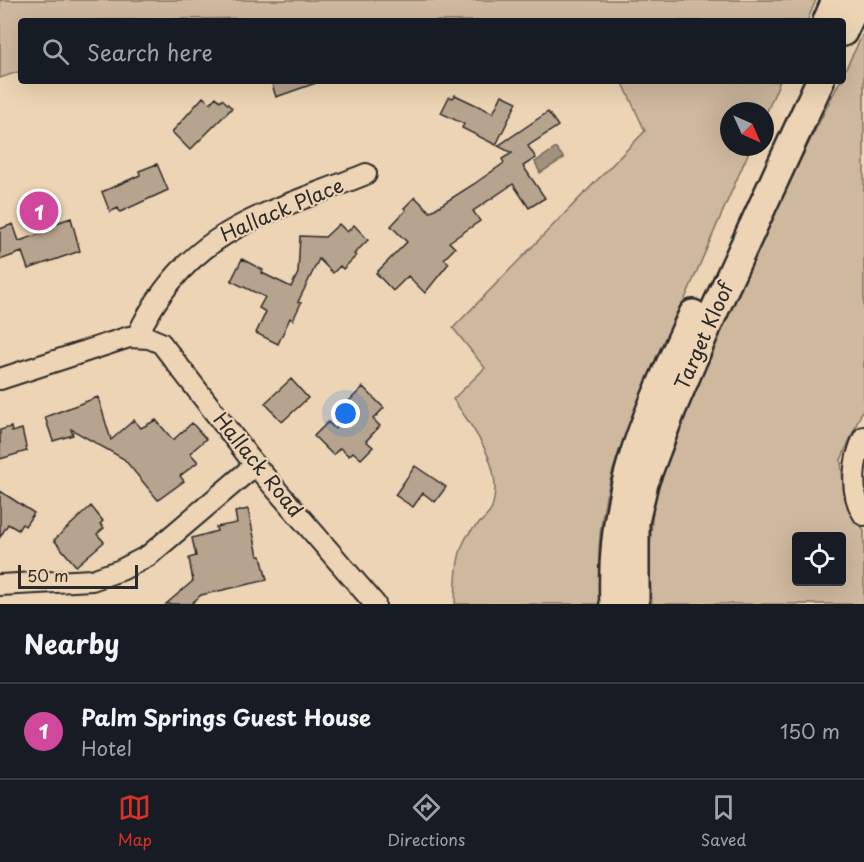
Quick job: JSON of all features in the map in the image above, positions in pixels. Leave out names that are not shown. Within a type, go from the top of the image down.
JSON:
[{"type":"main road","points":[[827,18],[836,0]]},
{"type":"main road","points":[[846,26],[858,0]]},
{"type":"main road","name":"Target Kloof","points":[[615,604],[613,571],[616,526],[624,483],[639,437],[798,84]]},
{"type":"main road","name":"Target Kloof","points":[[635,604],[635,522],[647,473],[710,320],[819,84]]},
{"type":"street","name":"Hallack Place","points":[[137,336],[148,313],[183,266],[213,240],[242,224],[366,174]]},
{"type":"street","points":[[0,379],[94,347],[137,336]]},
{"type":"street","name":"Hallack Road","points":[[137,336],[149,338],[168,348],[255,465],[375,604]]},
{"type":"street","points":[[864,437],[857,455],[854,479],[858,503],[864,515]]},
{"type":"street","points":[[0,585],[82,581],[121,570],[148,556],[255,465]]},
{"type":"shaded area","points":[[0,0],[816,0],[808,18],[18,18],[18,72],[0,78]]},
{"type":"shaded area","points":[[864,32],[864,407],[841,460],[844,496],[864,531],[864,604],[652,604],[649,565],[653,504],[668,452],[771,218],[838,84],[846,84],[846,68]]},
{"type":"shaded area","points":[[623,84],[779,84],[771,102],[720,102],[720,156],[747,156],[627,430],[615,463],[606,495],[601,529],[599,565],[601,604],[455,604],[457,566],[461,548],[470,532],[492,508],[495,493],[491,464],[485,450],[453,399],[485,368],[453,328],[645,131]]},
{"type":"shaded area","points":[[556,148],[564,158],[540,173],[535,162]]},
{"type":"building","points":[[272,84],[313,84],[276,97]]},
{"type":"building","points":[[455,95],[493,113],[502,95],[517,102],[496,145],[462,128],[464,124],[441,113],[449,97],[453,98]]},
{"type":"building","points":[[203,97],[210,103],[216,97],[220,101],[222,99],[232,108],[190,150],[172,132]]},
{"type":"building","points":[[548,112],[558,126],[528,146],[536,158],[523,166],[545,198],[529,208],[513,184],[473,211],[480,221],[449,242],[455,248],[444,259],[449,263],[425,293],[408,276],[393,291],[376,273],[407,242],[391,226],[406,210],[404,208],[415,197],[430,212],[474,184],[504,163],[502,159],[512,153],[498,146]]},
{"type":"building","points":[[157,164],[168,190],[120,212],[118,208],[110,212],[102,192],[140,175],[139,171]]},
{"type":"building","points":[[71,218],[80,251],[28,269],[22,252],[0,260],[0,229],[13,224],[19,241],[43,233],[41,228]]},
{"type":"building","points":[[339,224],[347,232],[354,225],[368,240],[343,269],[340,266],[333,273],[319,259],[298,302],[301,303],[293,320],[290,318],[278,344],[256,333],[266,312],[259,308],[265,297],[231,281],[242,259],[263,270],[262,273],[291,287],[298,273],[300,236],[325,237]]},
{"type":"building","points":[[291,379],[308,398],[282,422],[265,403]]},
{"type":"building","points":[[363,387],[384,408],[373,419],[380,426],[366,441],[373,447],[361,459],[353,452],[349,456],[340,448],[333,455],[314,436],[328,422],[335,429],[355,409],[348,402]]},
{"type":"building","points":[[98,397],[111,440],[134,420],[141,428],[156,420],[173,440],[192,423],[206,439],[190,453],[198,462],[180,476],[184,481],[158,500],[124,459],[71,429],[73,435],[53,441],[45,417]]},
{"type":"building","points":[[11,427],[12,432],[22,429],[27,451],[0,459],[0,430]]},
{"type":"building","points":[[415,466],[446,487],[435,502],[423,493],[413,507],[395,495]]},
{"type":"building","points":[[0,491],[34,513],[25,526],[22,524],[18,530],[8,524],[0,537]]},
{"type":"building","points":[[91,506],[103,521],[100,524],[104,528],[97,534],[104,542],[76,566],[54,540]]},
{"type":"building","points":[[248,509],[258,556],[261,556],[267,580],[201,595],[191,604],[166,604],[193,581],[189,558],[196,556],[192,538],[217,531],[216,527],[237,523],[235,512]]},
{"type":"place","name":"Palm Springs Guest House","points":[[39,211]]}]
